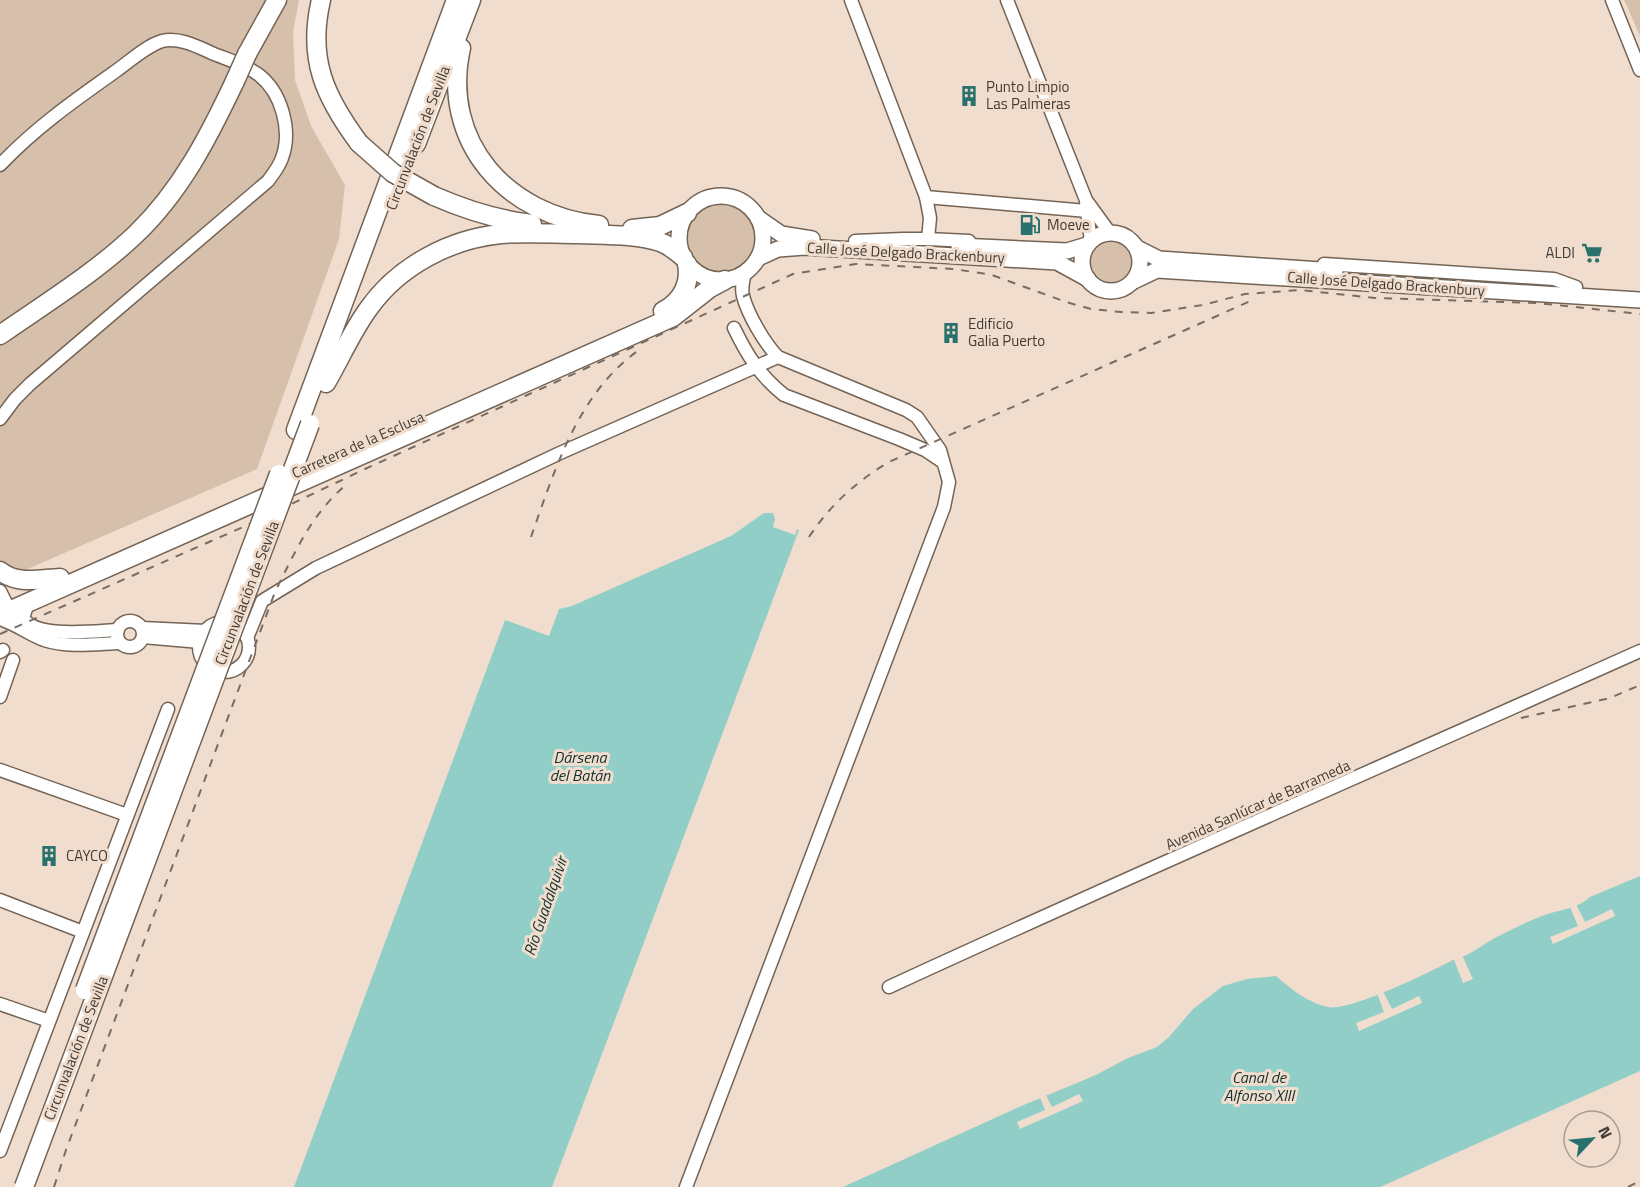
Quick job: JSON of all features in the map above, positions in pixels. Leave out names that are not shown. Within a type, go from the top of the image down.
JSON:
[{"type":"highway","points":[[0,335],[113,255],[137,233],[163,203],[189,169],[213,127],[277,0]]},
{"type":"highway","points":[[321,0],[316,38],[319,68],[328,96],[359,143],[393,174],[434,196],[478,214],[508,221],[648,238],[670,246],[685,260]]},
{"type":"highway","points":[[424,84],[441,15],[442,0]]},
{"type":"highway","name":"Circunvalación de Sevilla","points":[[24,1187],[303,427],[456,0]]},
{"type":"highway","points":[[472,0],[457,74],[458,98],[467,137],[481,161],[500,184],[523,201],[584,229]]},
{"type":"highway","name":"Circunvalación de Sevilla","points":[[11,1187],[230,600],[303,427],[326,383],[472,0]]},
{"type":"highway","points":[[326,383],[369,308],[408,270],[429,256],[461,242],[499,234],[584,229],[638,229],[660,226],[687,213]]},
{"type":"highway","name":"Carretera de la Esclusa","points":[[10,607],[60,578],[667,309],[682,295],[688,283],[689,273],[685,260]]},
{"type":"highway","name":"Carretera de la Esclusa","points":[[10,607],[673,316],[710,288],[725,280]]},
{"type":"highway","points":[[0,571],[18,580],[60,578]]},
{"type":"main road","points":[[732,197],[747,205],[758,218],[763,234],[761,250],[758,258],[745,273],[725,280],[705,277],[685,260],[679,244],[679,231],[692,206],[707,198],[732,197]]},
{"type":"main road","name":"Calle José Delgado Brackenbury","points":[[758,218],[781,234],[807,239],[1067,251],[1089,243]]},
{"type":"main road","points":[[1110,233],[1122,235],[1135,245],[1140,265],[1134,281],[1123,289],[1112,291],[1101,289],[1088,279],[1082,260],[1089,243],[1097,237],[1110,233]]},
{"type":"main road","name":"Calle José Delgado Brackenbury","points":[[1135,245],[1159,259],[1640,290]]},
{"type":"main road","name":"Calle José Delgado Brackenbury","points":[[758,258],[778,249],[805,247],[1057,262],[1088,279]]},
{"type":"main road","name":"Calle José Delgado Brackenbury","points":[[1134,281],[1157,270],[1640,300]]},
{"type":"street","points":[[851,0],[926,197],[930,218],[928,239]]},
{"type":"street","points":[[855,242],[903,238],[1042,245],[1089,243],[1087,206],[1007,0]]},
{"type":"street","points":[[1612,0],[1640,70]]},
{"type":"street","points":[[0,165],[49,119],[146,50],[164,41],[188,43],[250,69],[269,85],[277,96],[285,126],[283,157],[268,181],[38,377],[15,399],[0,420]]},
{"type":"street","points":[[926,197],[1087,206],[1110,233]]},
{"type":"street","points":[[686,1187],[944,507],[949,482],[935,441],[916,417],[906,410],[778,357],[765,343],[743,297],[742,285],[745,273]]},
{"type":"street","points":[[734,328],[756,368],[768,383],[784,395],[920,448],[943,462]]},
{"type":"street","points":[[247,638],[238,627],[225,622],[218,623],[203,636],[200,651],[203,660],[216,671],[234,670],[245,660],[248,653],[247,638],[262,601],[316,567],[560,453],[778,357]]},
{"type":"street","points":[[10,607],[25,622],[37,628],[54,632],[119,637]]},
{"type":"street","points":[[10,607],[42,639],[62,645],[119,637]]},
{"type":"street","points":[[127,621],[136,622],[142,633],[141,641],[135,646],[126,647],[119,637],[120,625],[127,621]]},
{"type":"street","points":[[142,633],[203,636]]},
{"type":"street","name":"Avenida Sanlúcar de Barrameda","points":[[889,987],[1640,651]]},
{"type":"street","points":[[0,697],[13,660]]},
{"type":"street","points":[[0,1151],[5,1123],[49,1021],[168,709]]},
{"type":"street","points":[[0,770],[127,815]]},
{"type":"street","points":[[0,900],[83,932]]},
{"type":"street","points":[[0,1004],[49,1021]]},
{"type":"shaded area","points":[[0,0],[299,0],[293,32],[295,80],[311,126],[345,185],[339,239],[257,469],[0,581]]},
{"type":"shaded area","points":[[1624,0],[1640,0],[1640,36],[1626,4]]},
{"type":"shaded area","points":[[728,201],[747,211],[755,223],[757,237],[755,251],[747,263],[735,271],[714,273],[695,263],[687,251],[685,230],[695,211],[707,203]]},
{"type":"shaded area","points":[[1112,239],[1128,246],[1135,262],[1128,278],[1112,285],[1096,278],[1089,262],[1096,246]]},
{"type":"water","name":"Dársena del Batán","points":[[764,513],[773,513],[775,519],[773,527],[795,535],[797,529],[799,530],[552,1187],[294,1187],[505,620],[549,636],[559,609],[572,606],[731,536]]},
{"type":"water","name":"Canal de Alfonso XIII","points":[[1640,876],[1640,1071],[1380,1187],[843,1187],[1157,1047],[1169,1037],[1193,1009],[1223,986],[1247,979],[1276,976],[1300,995],[1314,1002],[1328,1007],[1338,1007],[1390,990],[1465,956],[1530,921],[1577,905],[1590,897]]},
{"type":"pier","points":[[1576,904],[1585,922],[1612,909],[1615,916],[1553,944],[1550,937],[1578,926],[1570,907]]},
{"type":"pier","points":[[1462,955],[1473,979],[1463,983],[1453,957]]},
{"type":"pier","points":[[1383,991],[1392,1009],[1419,996],[1422,1003],[1359,1031],[1356,1023],[1384,1012],[1377,993]]},
{"type":"pier","points":[[1045,1093],[1052,1107],[1079,1094],[1083,1101],[1020,1129],[1017,1122],[1045,1110],[1039,1095]]},
{"type":"railway","points":[[0,634],[243,527],[793,274],[856,264],[954,269],[992,275],[1091,309],[1121,312],[1151,313],[1203,305],[1245,294],[1300,290],[1375,298],[1538,303],[1640,314]]},
{"type":"railway","points":[[809,537],[826,514],[845,495],[866,477],[889,462],[1255,299]]},
{"type":"railway","points":[[531,537],[549,485],[584,410],[618,368],[639,350]]},
{"type":"railway","points":[[54,1187],[275,592],[315,520],[324,507],[348,483]]},
{"type":"railway","points":[[1521,718],[1610,698],[1640,685]]},
{"type":"railway","points":[[1628,1187],[1640,1181]]},
{"type":"place","name":"Punto Limpio Las Palmeras","points":[[969,96]]},
{"type":"place","name":"Moeve","points":[[1030,225]]},
{"type":"place","name":"ALDI","points":[[1592,253]]},
{"type":"place","name":"Edificio Galia Puerto","points":[[951,333]]},
{"type":"place","name":"CAYCO","points":[[49,856]]},
{"type":"water label","name":"Río Guadalquivir","points":[[545,906]]}]
